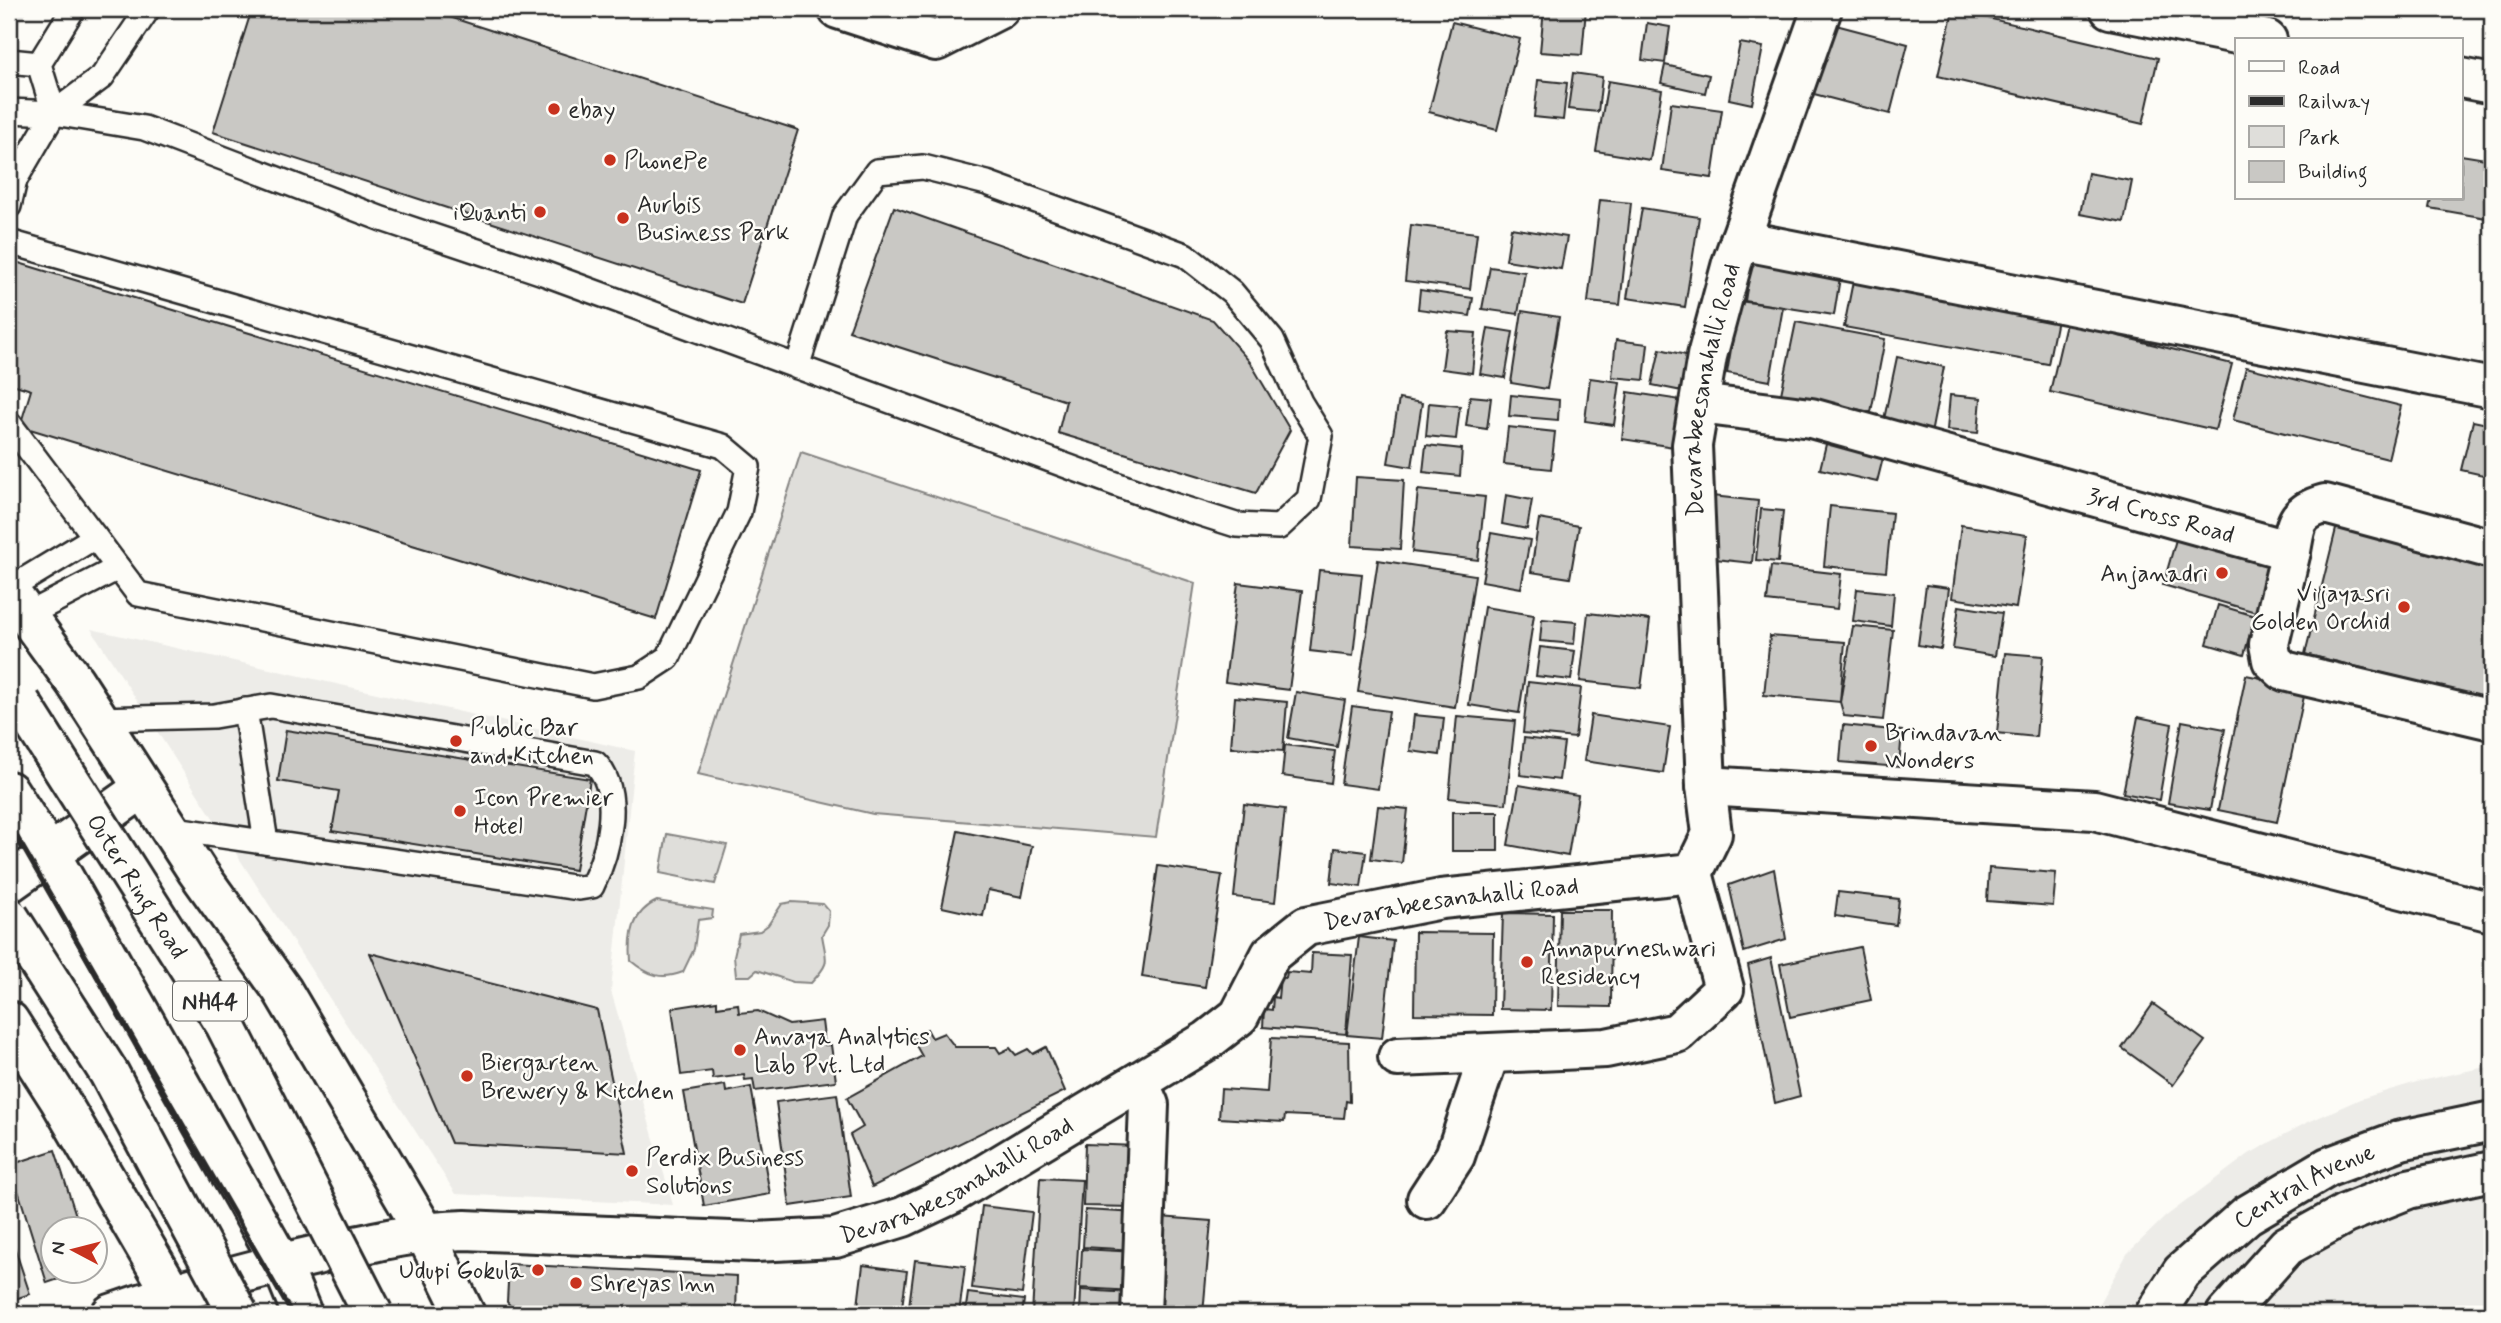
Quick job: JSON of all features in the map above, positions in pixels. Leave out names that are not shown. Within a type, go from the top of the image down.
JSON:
[{"type":"main road","points":[[838,9],[936,41],[999,9]]},
{"type":"main road","name":"Devarabeesanahalli Road","points":[[111,1314],[176,1303],[281,1263],[424,1231],[465,1230],[755,1242],[835,1238],[903,1217],[952,1195],[1208,1040],[1239,1016],[1271,954],[1306,926],[1441,899],[1693,873],[1712,834],[1706,786],[1692,444],[1707,356],[1740,240],[1822,9]]},
{"type":"main road","points":[[2110,9],[2257,38]]},
{"type":"main road","points":[[2462,78],[2492,85]]},
{"type":"main road","points":[[1740,240],[2492,388]]},
{"type":"main road","name":"3rd Cross Road","points":[[1699,404],[1811,418],[2291,551]]},
{"type":"main road","points":[[2492,549],[2325,504],[2309,509],[2297,520],[2269,644],[2272,660],[2284,671],[2492,720]]},
{"type":"main road","points":[[15,598],[168,828],[282,990],[424,1231],[465,1314]]},
{"type":"main road","name":"Outer Ring Road","points":[[15,695],[225,1024],[373,1314]]},
{"type":"main road","points":[[1706,786],[2094,810],[2492,912]]},
{"type":"main road","points":[[9,883],[143,788]]},
{"type":"main road","points":[[9,791],[49,854],[281,1263],[302,1314]]},
{"type":"main road","points":[[1398,1057],[1606,1048],[1677,1033],[1724,989],[1693,873]]},
{"type":"main road","points":[[9,917],[109,1073],[238,1314]]},
{"type":"main road","points":[[9,1021],[59,1099],[176,1303]]},
{"type":"main road","points":[[1427,1199],[1455,1156],[1489,1055]]},
{"type":"main road","points":[[1139,1082],[1149,1105],[1142,1314]]},
{"type":"main road","name":"Central Avenue","points":[[2155,1314],[2182,1272],[2247,1215],[2328,1167],[2401,1140],[2492,1121]]},
{"type":"main road","name":"Central Avenue","points":[[2226,1314],[2287,1246],[2345,1214],[2408,1189],[2492,1171]]},
{"type":"lane","points":[[54,113],[39,64],[74,9]]},
{"type":"lane","points":[[9,206],[15,180],[54,113],[102,77],[148,9]]},
{"type":"lane","points":[[9,61],[39,64]]},
{"type":"lane","points":[[9,111],[54,113],[144,128],[382,219],[555,278],[797,367],[1236,525],[1279,527],[1309,499],[1321,436],[1300,402],[1272,340],[1232,292],[1185,256],[987,183],[923,167],[877,171],[845,215],[797,367]]},
{"type":"lane","points":[[9,242],[723,446],[748,467],[739,512],[668,658],[639,677],[593,686],[138,594],[9,423]]},
{"type":"lane","points":[[15,598],[95,537]]},
{"type":"lane","points":[[15,598],[118,568]]},
{"type":"lane","points":[[98,719],[214,716],[271,706],[595,764],[604,772],[609,790],[609,828],[600,869],[592,886],[579,888],[168,828]]},
{"type":"lane","points":[[246,710],[266,842]]},
{"type":"shaded area","points":[[9,9],[29,9],[9,35]]},
{"type":"shaded area","points":[[91,629],[635,751],[611,991],[673,1205],[456,1194]]},
{"type":"shaded area","points":[[2492,1068],[2492,1314],[2093,1314],[2127,1254],[2165,1217],[2249,1154],[2304,1124],[2360,1099],[2420,1081]]},
{"type":"green space","points":[[801,452],[1195,583],[1156,837],[873,814],[698,774]]},
{"type":"green space","points":[[667,834],[727,845],[715,884],[660,873]]},
{"type":"green space","points":[[657,901],[713,910],[712,918],[698,920],[694,949],[683,972],[669,976],[656,975],[631,961],[632,934],[637,918]]},
{"type":"green space","points":[[782,904],[823,904],[829,911],[828,925],[822,935],[826,960],[822,970],[811,983],[793,982],[757,970],[750,976],[736,976],[734,956],[739,934],[760,931],[768,925]]},
{"type":"building","name":"Aurbis Business Park","points":[[252,9],[425,9],[798,130],[742,304],[213,132]]},
{"type":"building","points":[[1544,9],[1586,9],[1582,55],[1540,52]]},
{"type":"building","points":[[1953,10],[2158,58],[2143,124],[1938,76]]},
{"type":"building","points":[[1452,22],[1520,39],[1497,130],[1429,112]]},
{"type":"building","points":[[1647,23],[1670,27],[1665,63],[1642,60]]},
{"type":"building","points":[[1832,24],[1908,44],[1890,114],[1814,94]]},
{"type":"building","points":[[1740,43],[1763,47],[1752,104],[1729,99]]},
{"type":"building","points":[[1665,65],[1709,75],[1705,93],[1661,83]]},
{"type":"building","points":[[1573,73],[1602,77],[1598,112],[1568,109]]},
{"type":"building","points":[[1538,80],[1567,83],[1563,120],[1534,117]]},
{"type":"building","points":[[1608,81],[1662,90],[1650,160],[1596,151]]},
{"type":"building","points":[[1671,103],[1722,110],[1712,178],[1662,171]]},
{"type":"building","points":[[2462,155],[2492,160],[2492,219],[2429,208],[2431,200],[2462,200]]},
{"type":"building","points":[[2088,173],[2132,181],[2124,222],[2080,214]]},
{"type":"building","points":[[1600,200],[1631,203],[1620,305],[1588,302]]},
{"type":"building","points":[[894,207],[1213,320],[1250,362],[1290,430],[1256,493],[1058,433],[1066,401],[849,331]]},
{"type":"building","points":[[1642,208],[1699,217],[1685,307],[1627,298]]},
{"type":"building","points":[[1411,225],[1477,233],[1470,289],[1405,281]]},
{"type":"building","points":[[1511,228],[1567,237],[1561,269],[1506,260]]},
{"type":"building","points":[[1753,250],[1842,265],[1834,315],[1745,301]]},
{"type":"building","points":[[9,260],[701,470],[656,619],[20,426],[31,390],[9,383]]},
{"type":"building","points":[[1490,267],[1525,272],[1518,314],[1482,309]]},
{"type":"building","points":[[1854,276],[2059,310],[2048,364],[1844,327]]},
{"type":"building","points":[[1420,290],[1473,298],[1470,316],[1418,309]]},
{"type":"building","points":[[1739,301],[1783,307],[1770,381],[1727,373]]},
{"type":"building","points":[[1522,311],[1559,317],[1547,389],[1511,383]]},
{"type":"building","points":[[1796,322],[1885,339],[1871,412],[1781,394]]},
{"type":"building","points":[[2066,323],[2232,364],[2215,430],[2050,392]]},
{"type":"building","points":[[1488,328],[1513,332],[1505,378],[1480,374]]},
{"type":"building","points":[[1447,331],[1476,333],[1472,373],[1442,369]]},
{"type":"building","points":[[1616,340],[1648,344],[1644,380],[1612,377]]},
{"type":"building","points":[[1660,349],[1690,356],[1682,391],[1652,385]]},
{"type":"building","points":[[1897,357],[1944,367],[1931,434],[1883,424]]},
{"type":"building","points":[[2246,367],[2401,406],[2388,459],[2233,420]]},
{"type":"building","points":[[1590,378],[1620,382],[1614,425],[1585,421]]},
{"type":"building","points":[[1628,392],[1681,400],[1674,447],[1622,439]]},
{"type":"building","points":[[1511,395],[1559,400],[1558,420],[1509,416]]},
{"type":"building","points":[[1950,395],[1981,398],[1978,433],[1947,430]]},
{"type":"building","points":[[1470,396],[1491,398],[1487,429],[1466,426]]},
{"type":"building","points":[[1399,399],[1422,403],[1412,467],[1388,463]]},
{"type":"building","points":[[1429,403],[1460,406],[1456,439],[1426,436]]},
{"type":"building","points":[[2473,421],[2492,425],[2492,477],[2461,470]]},
{"type":"building","points":[[1508,427],[1555,432],[1551,469],[1504,464]]},
{"type":"building","points":[[1828,436],[1885,450],[1877,482],[1820,469]]},
{"type":"building","points":[[1426,445],[1462,449],[1460,476],[1423,472]]},
{"type":"building","points":[[1356,477],[1404,480],[1400,549],[1352,546]]},
{"type":"building","points":[[1418,490],[1485,497],[1478,560],[1412,552]]},
{"type":"building","points":[[1506,495],[1532,500],[1527,529],[1502,524]]},
{"type":"building","points":[[1712,496],[1758,501],[1752,563],[1706,558]]},
{"type":"building","points":[[1830,506],[1892,513],[1886,572],[1824,566]]},
{"type":"building","points":[[1761,509],[1783,511],[1778,562],[1756,560]]},
{"type":"building","points":[[1539,519],[1579,526],[1570,578],[1531,572]]},
{"type":"building","name":"Vijayasri Golden Orchid","points":[[2338,521],[2492,559],[2492,700],[2305,654]]},
{"type":"building","points":[[1961,525],[2027,535],[2016,608],[1952,598]]},
{"type":"building","name":"Anjanadri","points":[[2179,529],[2281,562],[2266,615],[2163,585]]},
{"type":"building","points":[[1491,533],[1530,540],[1521,588],[1482,581]]},
{"type":"building","points":[[1378,560],[1475,575],[1455,707],[1358,692]]},
{"type":"building","points":[[1771,566],[1841,574],[1837,609],[1767,601]]},
{"type":"building","points":[[1319,570],[1362,574],[1353,656],[1310,651]]},
{"type":"building","points":[[1238,583],[1302,591],[1289,690],[1225,682]]},
{"type":"building","points":[[1926,585],[1949,588],[1941,649],[1918,645]]},
{"type":"building","points":[[1857,589],[1894,593],[1891,626],[1853,621]]},
{"type":"building","points":[[2218,605],[2255,616],[2244,655],[2207,644]]},
{"type":"building","points":[[1959,606],[2002,613],[1995,656],[1953,649]]},
{"type":"building","points":[[1484,607],[1534,615],[1519,713],[1469,705]]},
{"type":"building","points":[[1588,613],[1650,620],[1641,688],[1580,681]]},
{"type":"building","points":[[1542,619],[1576,622],[1574,644],[1540,641]]},
{"type":"building","points":[[1853,626],[1893,630],[1883,720],[1844,716],[1840,702]]},
{"type":"building","points":[[1770,636],[1845,642],[1840,702],[1764,695]]},
{"type":"building","points":[[1540,647],[1575,651],[1571,680],[1536,676]]},
{"type":"building","points":[[2005,653],[2043,656],[2036,737],[1997,733]]},
{"type":"building","points":[[2246,675],[2306,687],[2277,822],[2218,810]]},
{"type":"building","points":[[1528,682],[1581,688],[1575,738],[1523,733]]},
{"type":"building","points":[[1296,692],[1345,700],[1337,747],[1288,738]]},
{"type":"building","points":[[1235,697],[1287,702],[1283,751],[1231,747]]},
{"type":"building","points":[[1352,706],[1389,711],[1378,789],[1341,784]]},
{"type":"building","points":[[1414,715],[1444,718],[1440,755],[1410,751]]},
{"type":"building","points":[[1591,715],[1670,727],[1663,773],[1584,761]]},
{"type":"building","points":[[1457,716],[1515,721],[1506,804],[1449,798]]},
{"type":"building","points":[[2138,717],[2172,724],[2159,800],[2123,793]]},
{"type":"building","points":[[2182,721],[2225,729],[2210,810],[2168,803]]},
{"type":"building","name":"Brindavan Wonders","points":[[1843,725],[1902,731],[1899,767],[1840,762]]},
{"type":"building","name":"Icon Premier Hotel","points":[[286,730],[590,779],[575,870],[332,831],[339,791],[278,781]]},
{"type":"building","points":[[1524,738],[1564,743],[1559,780],[1520,775]]},
{"type":"building","points":[[1285,745],[1335,751],[1331,783],[1282,776]]},
{"type":"building","points":[[1519,785],[1578,795],[1568,856],[1508,845]]},
{"type":"building","points":[[1244,804],[1285,809],[1275,902],[1234,897]]},
{"type":"building","points":[[1378,806],[1408,809],[1402,863],[1371,859]]},
{"type":"building","points":[[1452,812],[1498,812],[1498,851],[1452,851]]},
{"type":"building","points":[[958,831],[1032,846],[1022,897],[988,890],[983,916],[942,907]]},
{"type":"building","points":[[1335,848],[1366,852],[1361,887],[1331,883]]},
{"type":"building","points":[[1158,866],[1222,875],[1205,987],[1142,977]]},
{"type":"building","points":[[1989,868],[2056,873],[2053,906],[1987,901]]},
{"type":"building","points":[[1774,869],[1786,939],[1744,952],[1729,885]]},
{"type":"building","points":[[1838,892],[1899,899],[1896,925],[1835,916]]},
{"type":"building","points":[[1560,910],[1612,910],[1611,1007],[1558,1006]]},
{"type":"building","name":"Annapurneshwari Residency","points":[[1503,913],[1553,914],[1551,1010],[1500,1009]]},
{"type":"building","points":[[1415,932],[1493,933],[1492,1015],[1414,1014]]},
{"type":"building","points":[[1359,937],[1393,941],[1382,1038],[1347,1035]]},
{"type":"building","points":[[1860,947],[1871,1000],[1790,1017],[1780,964]]},
{"type":"building","points":[[370,953],[597,1010],[627,1153],[451,1143]]},
{"type":"building","points":[[1312,953],[1352,955],[1346,1034],[1263,1027],[1264,1009],[1272,1010],[1273,997],[1278,998],[1280,977],[1286,978],[1287,972],[1311,974]]},
{"type":"building","points":[[1771,958],[1800,1096],[1775,1103],[1748,965]]},
{"type":"building","points":[[717,1001],[717,1007],[738,1004],[739,1013],[758,1011],[789,1025],[822,1021],[825,1045],[831,1045],[836,1081],[755,1091],[753,1079],[745,1080],[744,1075],[713,1079],[712,1071],[681,1075],[672,1008]]},
{"type":"building","points":[[2153,1004],[2205,1041],[2173,1085],[2122,1048]]},
{"type":"building","points":[[927,1029],[932,1038],[944,1033],[955,1047],[996,1047],[1000,1053],[1010,1048],[1016,1055],[1028,1049],[1033,1054],[1046,1047],[1065,1091],[872,1187],[850,1135],[863,1127],[847,1098],[922,1056],[911,1037]]},
{"type":"building","points":[[1271,1038],[1349,1042],[1350,1102],[1346,1101],[1344,1118],[1285,1115],[1284,1122],[1219,1118],[1221,1089],[1267,1092]]},
{"type":"building","points":[[725,1085],[726,1092],[751,1087],[770,1194],[704,1206],[684,1092]]},
{"type":"building","points":[[837,1094],[851,1197],[790,1206],[776,1102]]},
{"type":"building","points":[[1085,1144],[1136,1146],[1134,1207],[1083,1206]]},
{"type":"building","points":[[55,1150],[76,1214],[38,1214],[38,1254],[10,1165]]},
{"type":"building","points":[[1040,1178],[1082,1180],[1074,1314],[1032,1314]]},
{"type":"building","points":[[982,1206],[1032,1212],[1022,1294],[972,1288]]},
{"type":"building","points":[[1085,1210],[1138,1213],[1136,1250],[1083,1247]]},
{"type":"building","points":[[1160,1217],[1211,1221],[1203,1314],[1152,1314]]},
{"type":"building","points":[[9,1231],[30,1294],[9,1301]]},
{"type":"building","points":[[1082,1249],[1136,1252],[1134,1291],[1080,1288]]},
{"type":"building","points":[[915,1260],[965,1266],[959,1314],[908,1314]]},
{"type":"building","points":[[509,1264],[737,1276],[736,1314],[517,1314],[507,1302]]},
{"type":"building","points":[[863,1265],[907,1271],[901,1314],[857,1314]]},
{"type":"building","points":[[1081,1290],[1132,1293],[1131,1314],[1080,1314]]},
{"type":"building","points":[[968,1293],[1024,1300],[1022,1314],[965,1314]]},
{"type":"railway","points":[[9,823],[292,1314]]},
{"type":"railway","points":[[9,884],[256,1314]]},
{"type":"place","name":"ebay","points":[[554,109]]},
{"type":"place","name":"PhonePe","points":[[610,160]]},
{"type":"place","name":"iQuanti","points":[[540,212]]},
{"type":"place","name":"Aurbis Business Park","points":[[623,218]]},
{"type":"place","name":"Anjanadri","points":[[2222,573]]},
{"type":"place","name":"Vijayasri Golden Orchid","points":[[2404,607]]},
{"type":"place","name":"Public Bar and Kitchen","points":[[456,741]]},
{"type":"place","name":"Brindavan Wonders","points":[[1871,746]]},
{"type":"place","name":"Icon Premier Hotel","points":[[460,811]]},
{"type":"place","name":"Annapurneshwari Residency","points":[[1527,962]]},
{"type":"place","name":"Anvaya Analytics Lab Pvt. Ltd","points":[[740,1050]]},
{"type":"place","name":"Biergarten Brewery & Kitchen","points":[[467,1076]]},
{"type":"place","name":"Perdix Business Solutions","points":[[632,1171]]},
{"type":"place","name":"Udupi Gokula","points":[[538,1270]]},
{"type":"place","name":"Shreyas Inn","points":[[576,1283]]}]
